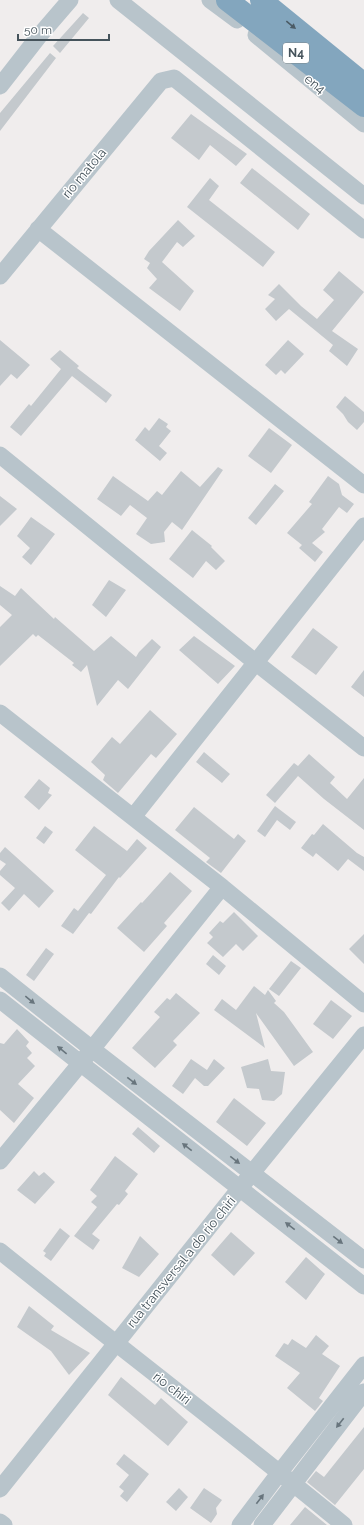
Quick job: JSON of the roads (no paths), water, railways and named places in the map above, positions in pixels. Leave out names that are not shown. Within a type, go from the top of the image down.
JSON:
[{"type":"highway","name":"N4","points":[[227,0],[364,106]]},
{"type":"highway","name":"N4","points":[[261,0],[364,84]]},
{"type":"street","points":[[0,86],[39,36],[70,0]]},
{"type":"street","points":[[118,0],[364,196]]},
{"type":"street","name":"en4","points":[[210,0],[231,15],[364,124]]},
{"type":"street","name":"rio matola","points":[[0,276],[161,81],[174,78],[364,230]]},
{"type":"street","points":[[38,229],[364,486]]},
{"type":"street","points":[[0,455],[255,662],[364,748]]},
{"type":"street","points":[[133,817],[364,526]]},
{"type":"street","points":[[0,712],[222,887],[364,1004]]},
{"type":"street","points":[[0,1161],[222,887]]},
{"type":"street","points":[[0,976],[364,1260]]},
{"type":"street","points":[[0,1000],[80,1064],[241,1187],[364,1286]]},
{"type":"street","name":"rua transversal a do rio chiri","points":[[0,1489],[364,1035]]},
{"type":"street","name":"rio chiri","points":[[0,1251],[115,1344],[280,1472],[344,1525]]},
{"type":"street","points":[[240,1525],[364,1365]]},
{"type":"street","points":[[262,1525],[364,1392]]},
{"type":"street","points":[[0,1522],[4,1525]]}]
